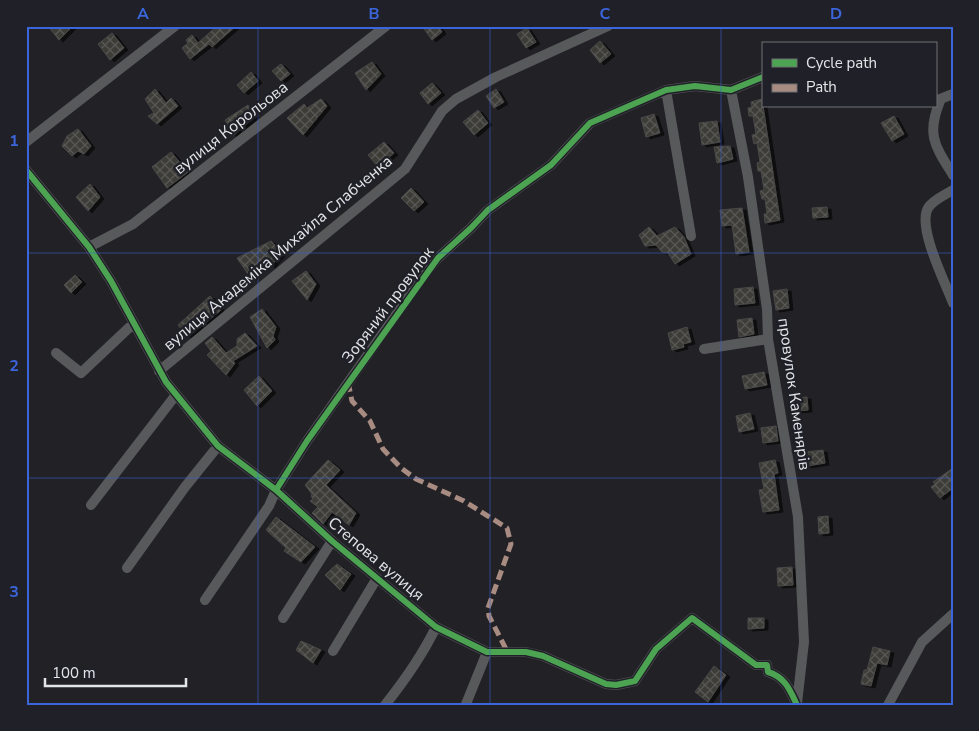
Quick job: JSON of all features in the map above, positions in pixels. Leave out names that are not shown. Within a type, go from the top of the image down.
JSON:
[{"type":"street","points":[[26,142],[175,26]]},
{"type":"street","name":"вулиця Корольова","points":[[89,247],[133,224],[386,26]]},
{"type":"street","name":"вулиця Академіка Михайла Слабченка","points":[[159,371],[405,169],[442,111],[456,99],[480,84],[608,26]]},
{"type":"street","name":"Зоряний провулок","points":[[206,600],[269,506],[276,490],[307,441],[438,258],[488,210],[551,165],[590,123],[666,90],[695,86],[731,90],[762,77]]},
{"type":"street","points":[[666,90],[691,236]]},
{"type":"street","name":"провулок Каменярів","points":[[731,90],[748,177],[767,308],[768,339],[798,517],[804,642],[797,705]]},
{"type":"street","points":[[937,101],[953,94]]},
{"type":"street","points":[[935,108],[932,124],[932,138],[953,175]]},
{"type":"street","name":"Степова вулиця","points":[[27,174],[89,247],[111,281],[159,371],[175,396],[218,446],[276,490],[376,578],[436,627],[487,652],[526,652],[544,656],[606,684],[627,684],[635,681],[656,649],[692,618],[756,665],[767,665],[768,672],[775,674],[786,683],[797,705]]},
{"type":"street","points":[[953,190],[930,205],[924,219],[929,239],[953,303]]},
{"type":"street","points":[[56,353],[81,373],[134,323]]},
{"type":"street","points":[[704,349],[768,339]]},
{"type":"street","points":[[91,505],[175,396]]},
{"type":"street","points":[[127,568],[185,487],[218,446]]},
{"type":"street","points":[[283,618],[332,540]]},
{"type":"street","points":[[333,651],[376,578]]},
{"type":"street","points":[[888,705],[922,642],[952,619]]},
{"type":"street","points":[[385,705],[405,682],[425,650],[436,627]]},
{"type":"street","points":[[466,704],[487,652]]},
{"type":"building","points":[[48,26],[73,26],[59,40]]},
{"type":"building","points":[[217,26],[236,26],[212,47],[209,44],[190,59],[182,48],[188,43],[186,40],[192,35],[198,43]]},
{"type":"building","points":[[422,26],[438,26],[442,32],[432,40]]},
{"type":"building","points":[[527,28],[536,42],[526,48],[517,34]]},
{"type":"building","points":[[112,33],[124,48],[110,60],[98,44]]},
{"type":"building","points":[[600,41],[611,54],[600,63],[590,50]]},
{"type":"building","points":[[372,62],[381,74],[366,90],[355,73]]},
{"type":"building","points":[[281,64],[290,74],[281,81],[272,71]]},
{"type":"building","points":[[251,72],[258,81],[244,93],[237,85]]},
{"type":"building","points":[[432,83],[441,93],[428,104],[420,93]]},
{"type":"building","points":[[155,89],[166,103],[171,98],[178,106],[157,124],[148,116],[154,113],[145,99]]},
{"type":"building","points":[[496,89],[504,102],[494,108],[486,96]]},
{"type":"building","points":[[321,99],[327,106],[303,135],[287,118],[304,104],[307,108]]},
{"type":"building","points":[[762,99],[780,220],[765,223],[764,214],[767,214],[765,199],[762,199],[760,191],[764,190],[761,171],[758,171],[757,163],[760,162],[757,143],[754,144],[752,135],[756,134],[753,116],[749,116],[748,108],[752,107],[751,102]]},
{"type":"building","points":[[248,105],[255,116],[233,136],[225,120]]},
{"type":"building","points":[[478,110],[488,123],[474,135],[463,122]]},
{"type":"building","points":[[654,114],[660,133],[646,137],[641,118]]},
{"type":"building","points":[[894,116],[904,134],[892,141],[881,123]]},
{"type":"building","points":[[717,121],[720,142],[702,145],[699,123]]},
{"type":"building","points":[[78,129],[91,146],[84,154],[78,151],[72,156],[62,146],[67,136]]},
{"type":"building","points":[[384,142],[394,153],[378,167],[368,155]]},
{"type":"building","points":[[730,146],[733,159],[717,163],[714,147]]},
{"type":"building","points":[[171,152],[188,172],[167,188],[152,167]]},
{"type":"building","points":[[90,184],[100,197],[88,211],[76,197]]},
{"type":"building","points":[[411,188],[424,202],[414,211],[401,198]]},
{"type":"building","points":[[827,207],[828,217],[813,218],[812,208]]},
{"type":"building","points":[[742,208],[749,252],[736,254],[732,225],[722,226],[720,210]]},
{"type":"building","points":[[649,227],[657,236],[675,227],[684,237],[691,254],[675,264],[668,253],[662,252],[656,245],[645,246],[639,235]]},
{"type":"building","points":[[271,241],[282,253],[271,266],[267,260],[248,274],[237,258]]},
{"type":"building","points":[[306,271],[316,284],[307,300],[292,281]]},
{"type":"building","points":[[75,275],[82,282],[71,293],[64,285]]},
{"type":"building","points":[[753,287],[755,303],[735,305],[734,289]]},
{"type":"building","points":[[787,289],[789,308],[776,310],[773,291]]},
{"type":"building","points":[[210,296],[221,310],[188,337],[178,325]]},
{"type":"building","points":[[262,309],[276,327],[273,336],[275,340],[267,348],[250,317]]},
{"type":"building","points":[[752,318],[754,334],[739,337],[737,320]]},
{"type":"building","points":[[687,327],[691,342],[683,344],[684,347],[672,350],[668,333]]},
{"type":"building","points":[[245,333],[257,346],[233,361],[235,363],[226,375],[207,355],[211,351],[205,343],[212,337],[226,353],[237,346],[237,339]]},
{"type":"building","points":[[764,372],[767,385],[745,389],[742,376]]},
{"type":"building","points":[[259,376],[272,391],[257,406],[244,390]]},
{"type":"building","points":[[807,397],[808,410],[795,411],[794,398]]},
{"type":"building","points":[[750,413],[754,429],[739,432],[736,416]]},
{"type":"building","points":[[776,426],[778,441],[763,443],[761,428]]},
{"type":"building","points":[[823,450],[825,463],[807,466],[806,452]]},
{"type":"building","points":[[328,460],[340,470],[326,485],[356,513],[349,525],[332,512],[323,524],[312,513],[318,507],[310,501],[313,499],[312,494],[305,485]]},
{"type":"building","points":[[775,460],[778,473],[774,474],[779,510],[763,512],[759,490],[764,489],[759,463]]},
{"type":"building","points":[[953,468],[953,488],[940,498],[931,487],[935,484],[933,482]]},
{"type":"building","points":[[828,516],[829,533],[819,534],[818,517]]},
{"type":"building","points":[[276,517],[315,547],[301,562],[284,551],[286,548],[266,530]]},
{"type":"building","points":[[337,564],[351,574],[340,590],[325,575]]},
{"type":"building","points":[[792,567],[793,585],[778,586],[777,568]]},
{"type":"building","points":[[748,618],[764,618],[764,628],[748,629]]},
{"type":"building","points":[[301,641],[321,650],[313,663],[296,650]]},
{"type":"building","points":[[873,647],[890,651],[887,665],[877,663],[871,686],[861,684]]},
{"type":"building","points":[[714,666],[726,675],[708,702],[695,692]]},
{"type":"marked path","points":[[348,382],[352,401],[370,421],[383,449],[401,468],[416,479],[464,501],[507,528],[511,544],[488,608],[489,616],[507,651]]},
{"type":"cycle path","points":[[276,490],[307,441],[438,258],[488,210],[551,165],[590,123],[666,90],[695,86],[731,90],[762,77]]},
{"type":"cycle path","points":[[26,170],[89,247],[111,281],[166,382],[218,446],[276,490],[332,541],[436,627],[487,652],[526,652],[543,656],[606,684],[616,685],[635,681],[656,649],[692,618],[756,665],[767,665],[768,672],[783,681],[797,705]]}]
